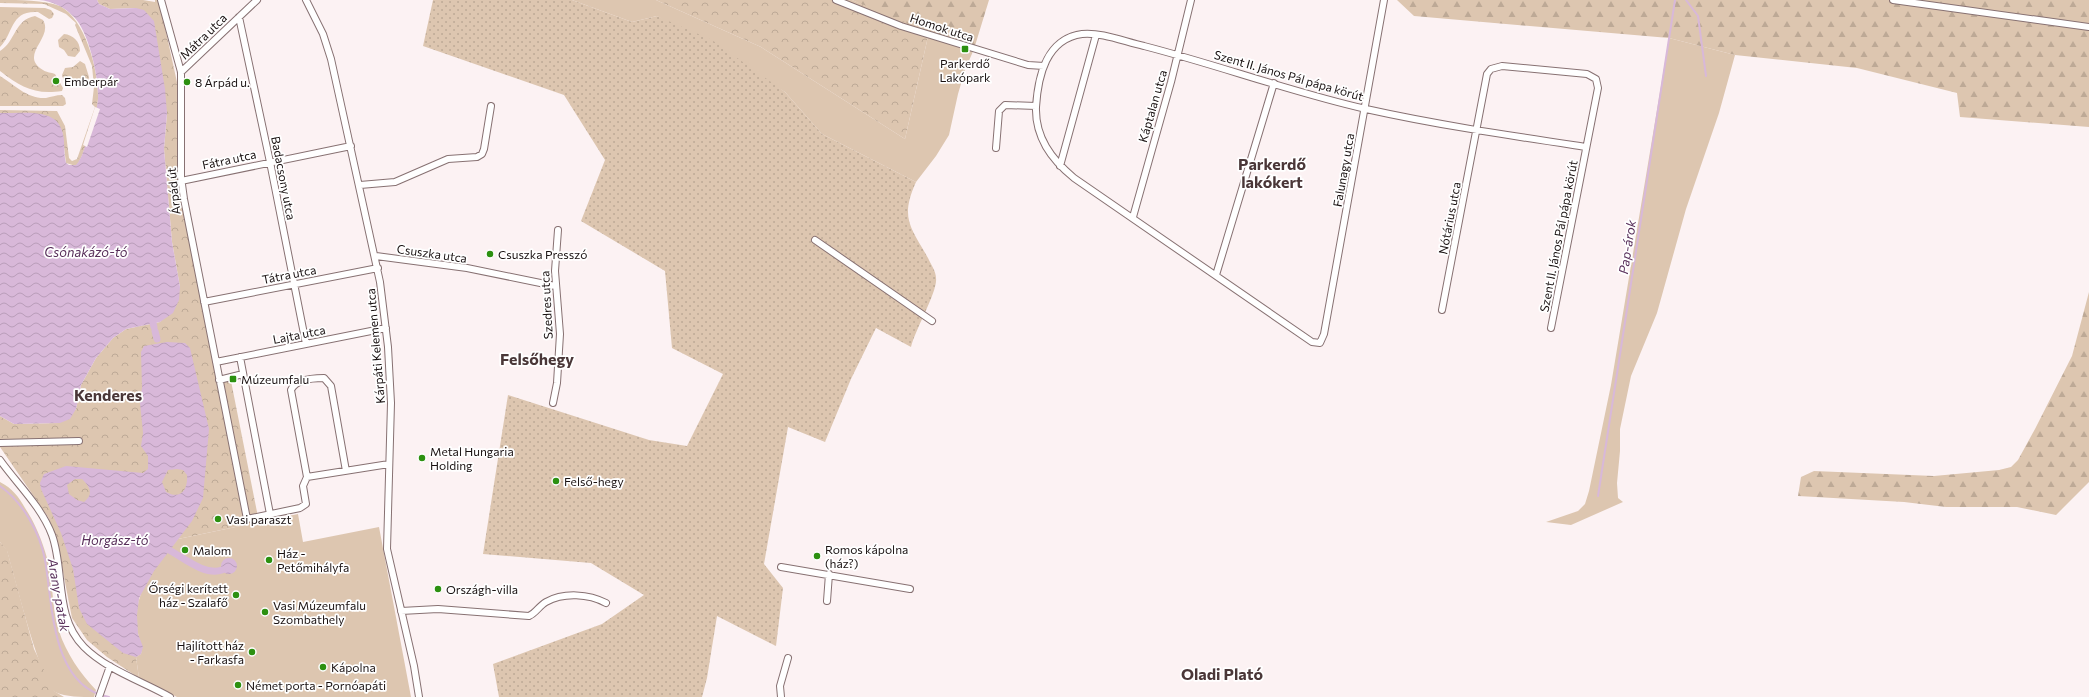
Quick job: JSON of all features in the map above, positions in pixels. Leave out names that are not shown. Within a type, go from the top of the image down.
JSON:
[{"type":"street","name":"Árpád út","points":[[161,0],[181,72],[181,181],[247,519],[300,508],[306,504],[304,486],[307,477],[290,390],[298,382],[324,378],[331,386],[346,471]]},
{"type":"street","name":"Mátra utca","points":[[181,72],[258,0]]},
{"type":"street","name":"Kárpáti Kelemen utca","points":[[306,0],[328,47],[352,146],[378,268],[386,328],[391,403],[387,549],[414,666],[419,697]]},
{"type":"street","name":"Homok utca","points":[[836,0],[916,31],[1028,65],[1044,66]]},
{"type":"street","name":"Káptalan utca","points":[[1133,217],[1178,55],[1191,0]]},
{"type":"street","name":"Falunagy utca","points":[[1320,343],[1324,334],[1384,0]]},
{"type":"street","points":[[1893,0],[2089,27]]},
{"type":"street","name":"Badacsony utca","points":[[239,17],[270,162],[306,344]]},
{"type":"street","name":"Szent II. János Pál pápa körút","points":[[1320,343],[1312,342],[1133,217],[1074,178],[1060,166],[1046,148],[1041,137],[1038,127],[1036,106],[1039,77],[1048,57],[1064,41],[1083,34],[1096,35],[1178,55],[1365,108],[1477,130],[1586,147]]},
{"type":"street","points":[[1060,166],[1096,35]]},
{"type":"street","name":"Szent II. János Pál pápa körút","points":[[1477,130],[1485,80],[1491,69],[1502,66],[1587,74],[1596,79],[1598,88],[1551,328]]},
{"type":"street","points":[[1216,275],[1274,83]]},
{"type":"street","points":[[996,148],[999,111],[1005,105],[1036,106]]},
{"type":"street","points":[[360,185],[395,182],[448,159],[477,157],[484,149],[491,106]]},
{"type":"street","name":"Nótárius utca","points":[[1442,310],[1477,130]]},
{"type":"street","name":"Fátra utca","points":[[181,181],[352,146]]},
{"type":"street","name":"Szedres utca","points":[[553,403],[557,383],[560,334],[555,286],[558,230]]},
{"type":"street","points":[[815,240],[932,321]]},
{"type":"street","name":"Csuszka utca","points":[[376,256],[460,267],[555,286]]},
{"type":"street","name":"Tátra utca","points":[[204,302],[378,268]]},
{"type":"street","name":"Lajta utca","points":[[216,362],[386,328]]},
{"type":"street","points":[[240,357],[270,514]]},
{"type":"street","points":[[219,380],[244,374]]},
{"type":"street","points":[[0,443],[79,441]]},
{"type":"street","points":[[0,460],[37,508],[51,534],[58,560],[64,608],[68,624],[84,647],[110,666],[170,697]]},
{"type":"street","points":[[307,477],[389,464]]},
{"type":"street","points":[[781,567],[910,589]]},
{"type":"street","points":[[827,600],[829,574]]},
{"type":"street","points":[[401,611],[438,609],[529,616],[535,613],[546,602],[570,596],[590,596],[606,603]]},
{"type":"street","points":[[781,697],[780,686],[788,658]]},
{"type":"street","points":[[99,697],[110,666]]},
{"type":"green space","points":[[0,0],[39,1],[60,6],[69,13],[84,34],[93,61],[98,88],[98,99],[84,149],[76,166],[66,163],[62,131],[37,114],[0,113],[0,110],[57,111],[65,126],[69,158],[72,161],[77,159],[95,107],[92,104],[94,87],[92,66],[75,25],[76,23],[66,14],[44,4],[0,3]]},
{"type":"green space","points":[[97,0],[143,0],[155,2],[155,0],[159,0],[180,96],[179,191],[218,384],[231,381],[259,522],[178,539],[154,571],[139,598],[137,615],[138,634],[143,647],[141,654],[136,657],[139,678],[107,657],[87,640],[72,618],[56,536],[48,517],[0,447],[0,416],[14,424],[59,423],[76,409],[81,385],[96,358],[113,338],[126,329],[160,322],[180,287],[172,242],[164,149],[167,113],[136,8],[110,9],[99,4]]},
{"type":"green space","points":[[433,0],[572,0],[632,22],[657,16],[712,40],[785,92],[822,134],[916,182],[911,194],[909,205],[909,222],[935,273],[936,284],[934,292],[911,347],[876,328],[851,379],[825,442],[788,427],[764,564],[783,588],[776,646],[717,616],[707,678],[702,697],[499,697],[493,664],[602,624],[644,595],[591,563],[483,554],[508,395],[649,440],[687,446],[723,374],[672,348],[665,271],[581,221],[605,160],[564,95],[423,46]]},
{"type":"green space","points":[[572,0],[656,0],[761,47],[905,139],[929,32],[974,49],[965,70],[958,94],[949,135],[936,156],[916,182],[822,134],[785,92],[657,16],[632,22]]},
{"type":"green space","points":[[656,0],[852,0],[929,32],[905,139],[761,47]]},
{"type":"green space","points":[[852,0],[989,0],[974,49],[894,19]]},
{"type":"green space","points":[[1397,0],[2089,0],[2089,127],[1960,117],[1957,93],[1857,68],[1735,55],[1669,38],[1414,16]]},
{"type":"green space","points":[[0,7],[45,8],[51,10],[54,14],[52,18],[49,19],[38,12],[29,12],[22,15],[17,19],[0,47]]},
{"type":"green space","points":[[35,16],[43,20],[45,27],[44,33],[35,52],[34,58],[36,64],[46,72],[55,74],[63,88],[62,91],[36,91],[21,85],[0,71],[0,51],[9,42],[23,22],[28,18]]},
{"type":"green space","points":[[64,34],[73,37],[79,44],[80,51],[75,57],[68,56],[64,50],[59,47],[58,40]]},
{"type":"green space","points":[[1669,38],[1735,55],[1719,113],[1686,209],[1657,313],[1631,376],[1620,429],[1620,451],[1617,483],[1618,498],[1623,502],[1571,525],[1546,522],[1578,511],[1585,504],[1589,491],[1611,385]]},
{"type":"green space","points":[[80,61],[85,64],[89,77],[88,82],[84,83],[75,79],[70,82],[64,81],[62,75],[65,68],[73,67]]},
{"type":"green space","points":[[0,76],[27,94],[39,98],[62,95],[65,98],[66,104],[63,106],[0,106]]},
{"type":"green space","points":[[2089,292],[2089,482],[2056,515],[2017,507],[1946,507],[1904,502],[1798,496],[1801,477],[1814,471],[1934,476],[1999,470],[2011,467],[2018,460],[2072,356]]},
{"type":"green space","points":[[0,482],[12,490],[18,497],[38,532],[45,551],[51,576],[56,622],[59,631],[65,647],[74,662],[84,677],[96,690],[94,697],[69,696],[55,692],[49,684],[42,669],[7,551],[0,542]]},
{"type":"green space","points":[[298,514],[303,542],[379,527],[411,697],[177,697],[139,678],[136,657],[141,654],[142,651],[137,629],[140,596],[150,575],[178,539]]},
{"type":"green space","points":[[0,542],[7,550],[34,649],[54,691],[64,697],[0,697]]},
{"type":"water","name":"Csónakázó-tó","points":[[39,0],[97,0],[99,4],[110,9],[136,8],[144,10],[154,21],[165,89],[167,113],[164,149],[172,242],[180,287],[179,300],[173,313],[160,322],[126,329],[113,338],[96,358],[81,385],[76,409],[70,419],[60,423],[14,424],[0,416],[0,113],[43,114],[57,121],[63,132],[66,163],[69,165],[76,165],[84,148],[95,114],[98,99],[97,79],[92,56],[84,33],[79,24],[70,13],[62,7],[53,3]]},
{"type":"water","name":"Horgász-tó","points":[[167,342],[185,343],[190,348],[209,429],[203,498],[192,521],[154,571],[139,598],[137,615],[138,634],[143,647],[141,654],[136,657],[123,653],[87,624],[79,608],[73,569],[61,533],[41,489],[40,483],[44,474],[66,466],[143,473],[148,469],[148,456],[141,446],[143,433],[140,403],[142,387],[141,352],[144,346]],"holes":[[[168,470],[183,470],[187,475],[187,480],[185,489],[180,494],[176,495],[166,492],[162,482]],[[75,479],[82,479],[90,490],[89,496],[84,502],[77,500],[69,494],[67,485]]]},
{"type":"water","points":[[229,558],[236,563],[237,566],[232,573],[229,574],[222,569],[221,566],[226,559]]},
{"type":"pier","points":[[95,107],[100,109],[87,147],[83,145]]},
{"type":"waterway","name":"Pap-árok","points":[[1598,496],[1675,0]]},
{"type":"waterway","points":[[1686,0],[1698,16],[1706,76]]},
{"type":"waterway","points":[[153,323],[154,327]]},
{"type":"waterway","points":[[155,331],[157,339]]},
{"type":"waterway","name":"Arany-patak","points":[[0,486],[23,509],[39,539],[45,560],[53,620],[58,642],[65,661],[76,678],[90,690],[109,697]]},
{"type":"waterway","points":[[169,550],[209,571],[222,570]]},
{"type":"place","name":"Parkerdő Lakópark","points":[[965,49]]},
{"type":"place","name":"Emberpár","points":[[56,81]]},
{"type":"place","name":"8 Árpád u.","points":[[187,82]]},
{"type":"place","name":"Csuszka Presszó","points":[[490,254]]},
{"type":"place","name":"Múzeumfalu","points":[[233,379]]},
{"type":"place","name":"Metal Hungaria Holding","points":[[422,458]]},
{"type":"place","name":"Felső-hegy","points":[[556,481]]},
{"type":"place","name":"Vasi paraszt","points":[[218,519]]},
{"type":"place","name":"Malom","points":[[185,550]]},
{"type":"place","name":"Romos kápolna (ház?)","points":[[817,556]]},
{"type":"place","name":"Ház - Petőmihályfa","points":[[269,560]]},
{"type":"place","name":"Országh-villa","points":[[438,589]]},
{"type":"place","name":"Őrségi kerített ház - Szalafő","points":[[236,595]]},
{"type":"place","name":"Vasi Múzeumfalu Szombathely","points":[[265,612]]},
{"type":"place","name":"Hajlított ház - Farkasfa","points":[[252,652]]},
{"type":"place","name":"Kápolna","points":[[323,667]]},
{"type":"place","name":"Német porta - Pornóapáti","points":[[238,685]]},
{"type":"district","name":"Parkerdő lakókert","points":[[1272,172]]},
{"type":"district","name":"Felsőhegy","points":[[537,358]]},
{"type":"district","name":"Kenderes","points":[[108,394]]},
{"type":"district","name":"Oladi Plató","points":[[1222,673]]}]
